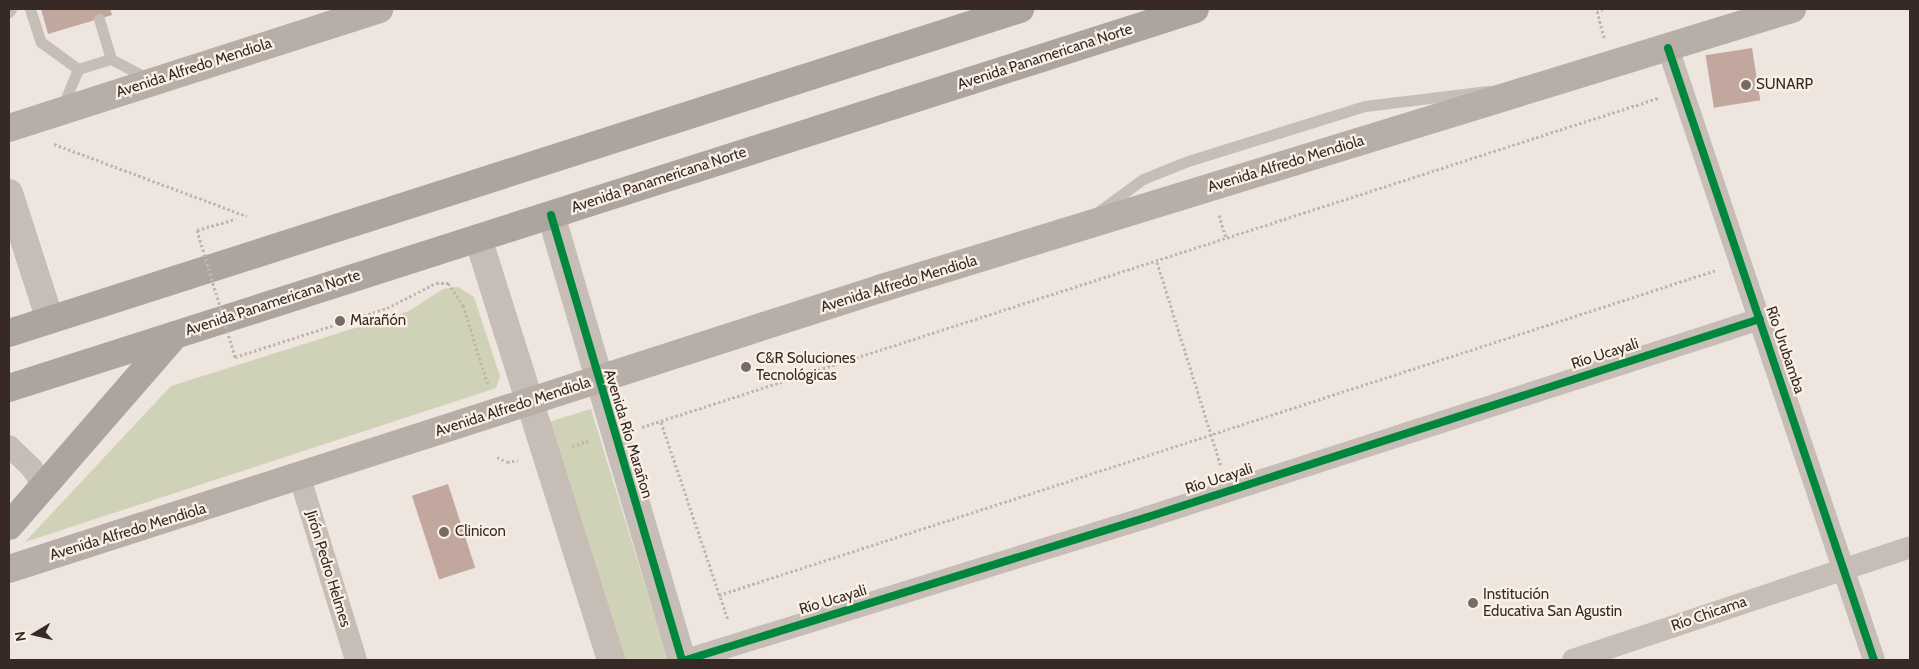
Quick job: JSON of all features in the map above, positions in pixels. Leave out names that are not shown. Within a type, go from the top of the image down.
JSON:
[{"type":"highway","points":[[9,333],[1020,9]]},
{"type":"highway","name":"Avenida Panamericana Norte","points":[[9,388],[1195,9]]},
{"type":"highway","points":[[9,526],[175,334]]},
{"type":"main road","name":"Avenida Alfredo Mendiola","points":[[9,569],[300,478],[597,379],[1792,9]]},
{"type":"main road","name":"Avenida Alfredo Mendiola","points":[[9,128],[369,10]]},
{"type":"street","name":"Río Urubamba","points":[[1668,48],[1845,567],[1874,660]]},
{"type":"street","points":[[9,193],[50,320]]},
{"type":"street","name":"Avenida Río Marañon","points":[[551,215],[597,379],[682,660]]},
{"type":"street","points":[[478,238],[610,660]]},
{"type":"street","name":"Río Ucayali","points":[[686,660],[1234,489],[1760,319]]},
{"type":"street","points":[[9,446],[31,467],[43,485]]},
{"type":"street","name":"Jirón Pedro Helmes","points":[[300,478],[356,660]]},
{"type":"street","name":"Río Chicama","points":[[1573,660],[1632,651],[1845,567],[1910,547]]},
{"type":"lane","points":[[30,9],[41,42],[78,69]]},
{"type":"lane","points":[[99,19],[111,59]]},
{"type":"lane","points":[[60,111],[78,69],[111,59],[153,81]]},
{"type":"path","points":[[1603,9],[1597,11],[1607,49]]},
{"type":"path","points":[[639,428],[1157,262],[1665,96]]},
{"type":"path","points":[[54,144],[247,216]]},
{"type":"path","points":[[1216,206],[1226,238]]},
{"type":"path","points":[[235,219],[197,230],[235,357],[387,308],[436,283],[448,283],[463,305],[488,388]]},
{"type":"path","points":[[1157,262],[1221,467],[1234,489]]},
{"type":"path","points":[[719,595],[1740,262]]},
{"type":"path","points":[[662,422],[736,644]]},
{"type":"path","points":[[564,448],[598,438]]},
{"type":"path","points":[[496,456],[507,462],[518,460]]},
{"type":"green space","points":[[458,287],[474,297],[500,376],[496,388],[25,542],[171,386],[409,311],[443,289]]},
{"type":"green space","points":[[591,409],[668,660],[620,660],[547,422]]},
{"type":"building","points":[[41,9],[110,9],[112,15],[48,34]]},
{"type":"building","points":[[1752,48],[1760,100],[1714,108],[1706,55]]},
{"type":"building","name":"Clinicon","points":[[448,484],[475,568],[439,579],[412,496]]},
{"type":"cycle path","points":[[1668,48],[1874,660]]},
{"type":"cycle path","points":[[551,215],[682,660]]},
{"type":"cycle path","points":[[686,660],[1148,517],[1760,319]]},
{"type":"place","name":"SUNARP","points":[[1746,85]]},
{"type":"place","name":"Marañón","points":[[340,321]]},
{"type":"place","name":"C&R Soluciones Tecnológicas","points":[[746,367]]},
{"type":"place","name":"Clinicon","points":[[444,532]]},
{"type":"place","name":"Institución Educativa San Agustin","points":[[1473,603]]}]
